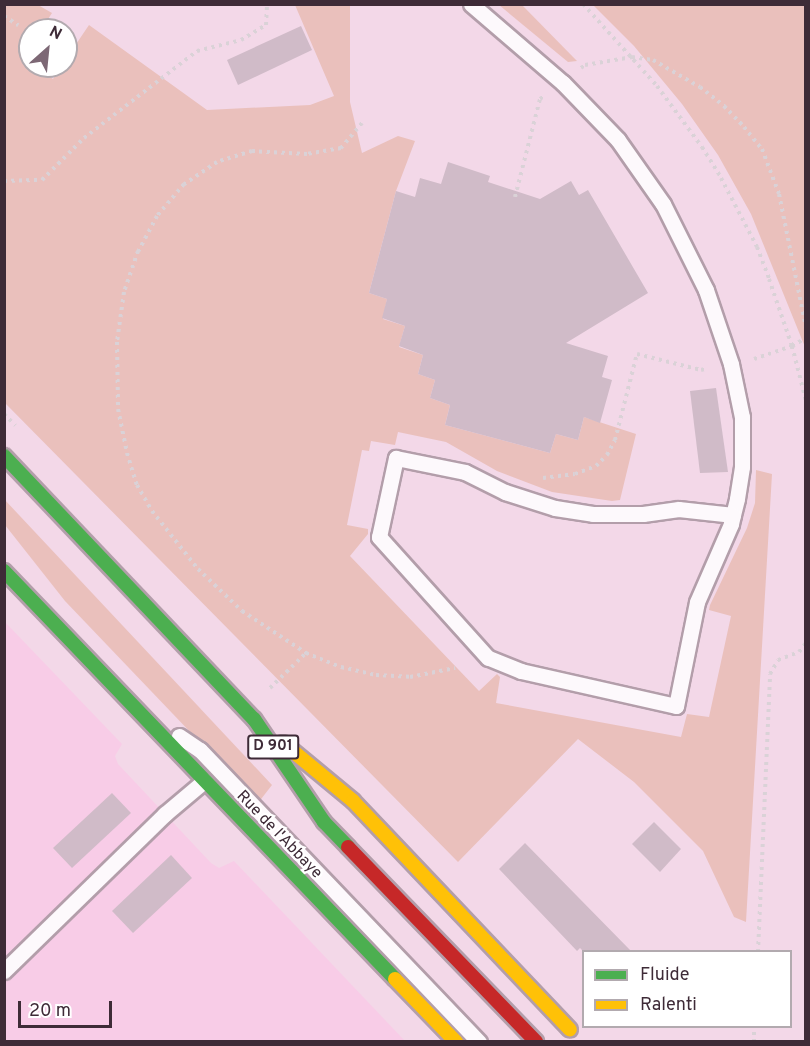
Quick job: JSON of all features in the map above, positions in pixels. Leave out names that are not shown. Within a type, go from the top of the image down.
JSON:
[{"type":"main road","name":"D 901","points":[[4,456],[254,719],[352,801],[570,1030]]},
{"type":"main road","name":"Rue de l'Abbaye","points":[[8,565],[78,651],[456,1041]]},
{"type":"main road","name":"D 901","points":[[254,719],[324,822],[536,1041]]},
{"type":"lane","points":[[471,4],[563,83],[618,140],[663,204],[706,290],[731,364],[742,417],[742,467],[734,514],[698,603],[676,706],[514,669],[488,658],[379,537],[396,458],[465,472],[505,492],[549,507],[593,514],[643,514],[679,509],[734,514]]},
{"type":"lane","points":[[129,703],[200,750],[479,1041]]},
{"type":"lane","points":[[4,971],[165,814],[204,781]]},
{"type":"path","points":[[4,181],[42,180],[84,138],[197,51],[240,40],[266,25],[267,4]]},
{"type":"path","points":[[583,4],[632,57],[681,116],[721,178],[757,247],[792,346],[806,401]]},
{"type":"path","points":[[4,16],[18,25]]},
{"type":"path","points":[[632,57],[653,60],[700,87],[724,106],[762,149],[779,194],[806,328]]},
{"type":"path","points":[[515,197],[540,99]]},
{"type":"path","points":[[362,123],[341,148],[308,154],[252,151],[217,162],[184,184],[157,216],[138,250],[124,291],[117,342],[118,409],[127,453],[137,484],[152,511],[198,569],[242,611],[306,653],[341,667],[376,675],[410,677],[455,668]]},
{"type":"path","points":[[731,364],[766,357],[806,338]]},
{"type":"path","points":[[536,478],[575,474],[596,466],[607,455],[615,440],[637,354],[695,368]]},
{"type":"path","points":[[758,950],[770,674],[778,660],[799,652],[806,643]]},
{"type":"path","points":[[269,689],[306,653]]},
{"type":"shaded area","points":[[4,5],[38,5],[52,13],[49,18],[18,18],[18,78],[78,78],[78,41],[89,25],[207,110],[310,105],[334,96],[295,5],[350,5],[350,102],[362,153],[398,136],[415,141],[396,191],[369,293],[387,299],[383,319],[405,326],[399,347],[423,355],[418,374],[435,380],[430,398],[450,405],[445,425],[550,453],[556,434],[578,440],[584,417],[636,434],[620,500],[612,501],[552,492],[497,471],[446,442],[398,432],[395,445],[371,441],[369,451],[362,450],[347,525],[368,529],[368,534],[350,556],[479,691],[497,674],[500,677],[496,703],[681,737],[687,714],[709,717],[731,616],[709,610],[710,605],[747,528],[755,503],[756,470],[772,474],[746,922],[734,917],[703,851],[634,782],[578,739],[458,862],[5,403]]},
{"type":"shaded area","points":[[499,5],[522,5],[577,61],[568,62]]},
{"type":"shaded area","points":[[593,5],[805,5],[805,347],[751,214],[718,155],[682,104],[634,46]]},
{"type":"shaded area","points":[[4,499],[272,785],[258,803],[65,601],[5,525]]},
{"type":"shaded area","points":[[4,621],[122,744],[115,756],[118,764],[211,863],[219,868],[234,861],[405,1041],[5,1041]]},
{"type":"building","points":[[301,26],[312,50],[238,85],[227,60]]},
{"type":"building","points":[[448,162],[490,176],[488,182],[540,199],[571,181],[579,195],[588,190],[648,293],[566,343],[608,356],[602,377],[612,380],[600,423],[584,417],[578,440],[556,434],[550,453],[445,425],[450,405],[430,398],[435,380],[418,374],[423,355],[399,346],[405,326],[382,318],[387,299],[369,293],[396,191],[415,197],[420,178],[441,184]]},
{"type":"building","points":[[716,388],[728,472],[700,473],[690,391]]},
{"type":"building","points":[[112,793],[131,813],[72,868],[53,848]]},
{"type":"building","points":[[654,822],[681,849],[660,872],[632,844]]},
{"type":"building","points":[[525,843],[630,950],[582,950],[580,948],[577,951],[499,869]]},
{"type":"building","points":[[171,855],[192,878],[133,933],[112,911]]},
{"type":"traffic: fast","points":[[4,456],[254,719],[324,822],[348,847]]},
{"type":"traffic: fast","points":[[4,571],[395,979]]},
{"type":"traffic: slow","points":[[283,743],[353,801],[570,1030]]},
{"type":"traffic: slow","points":[[395,979],[456,1042]]},
{"type":"traffic: jam","points":[[348,847],[536,1042]]}]
